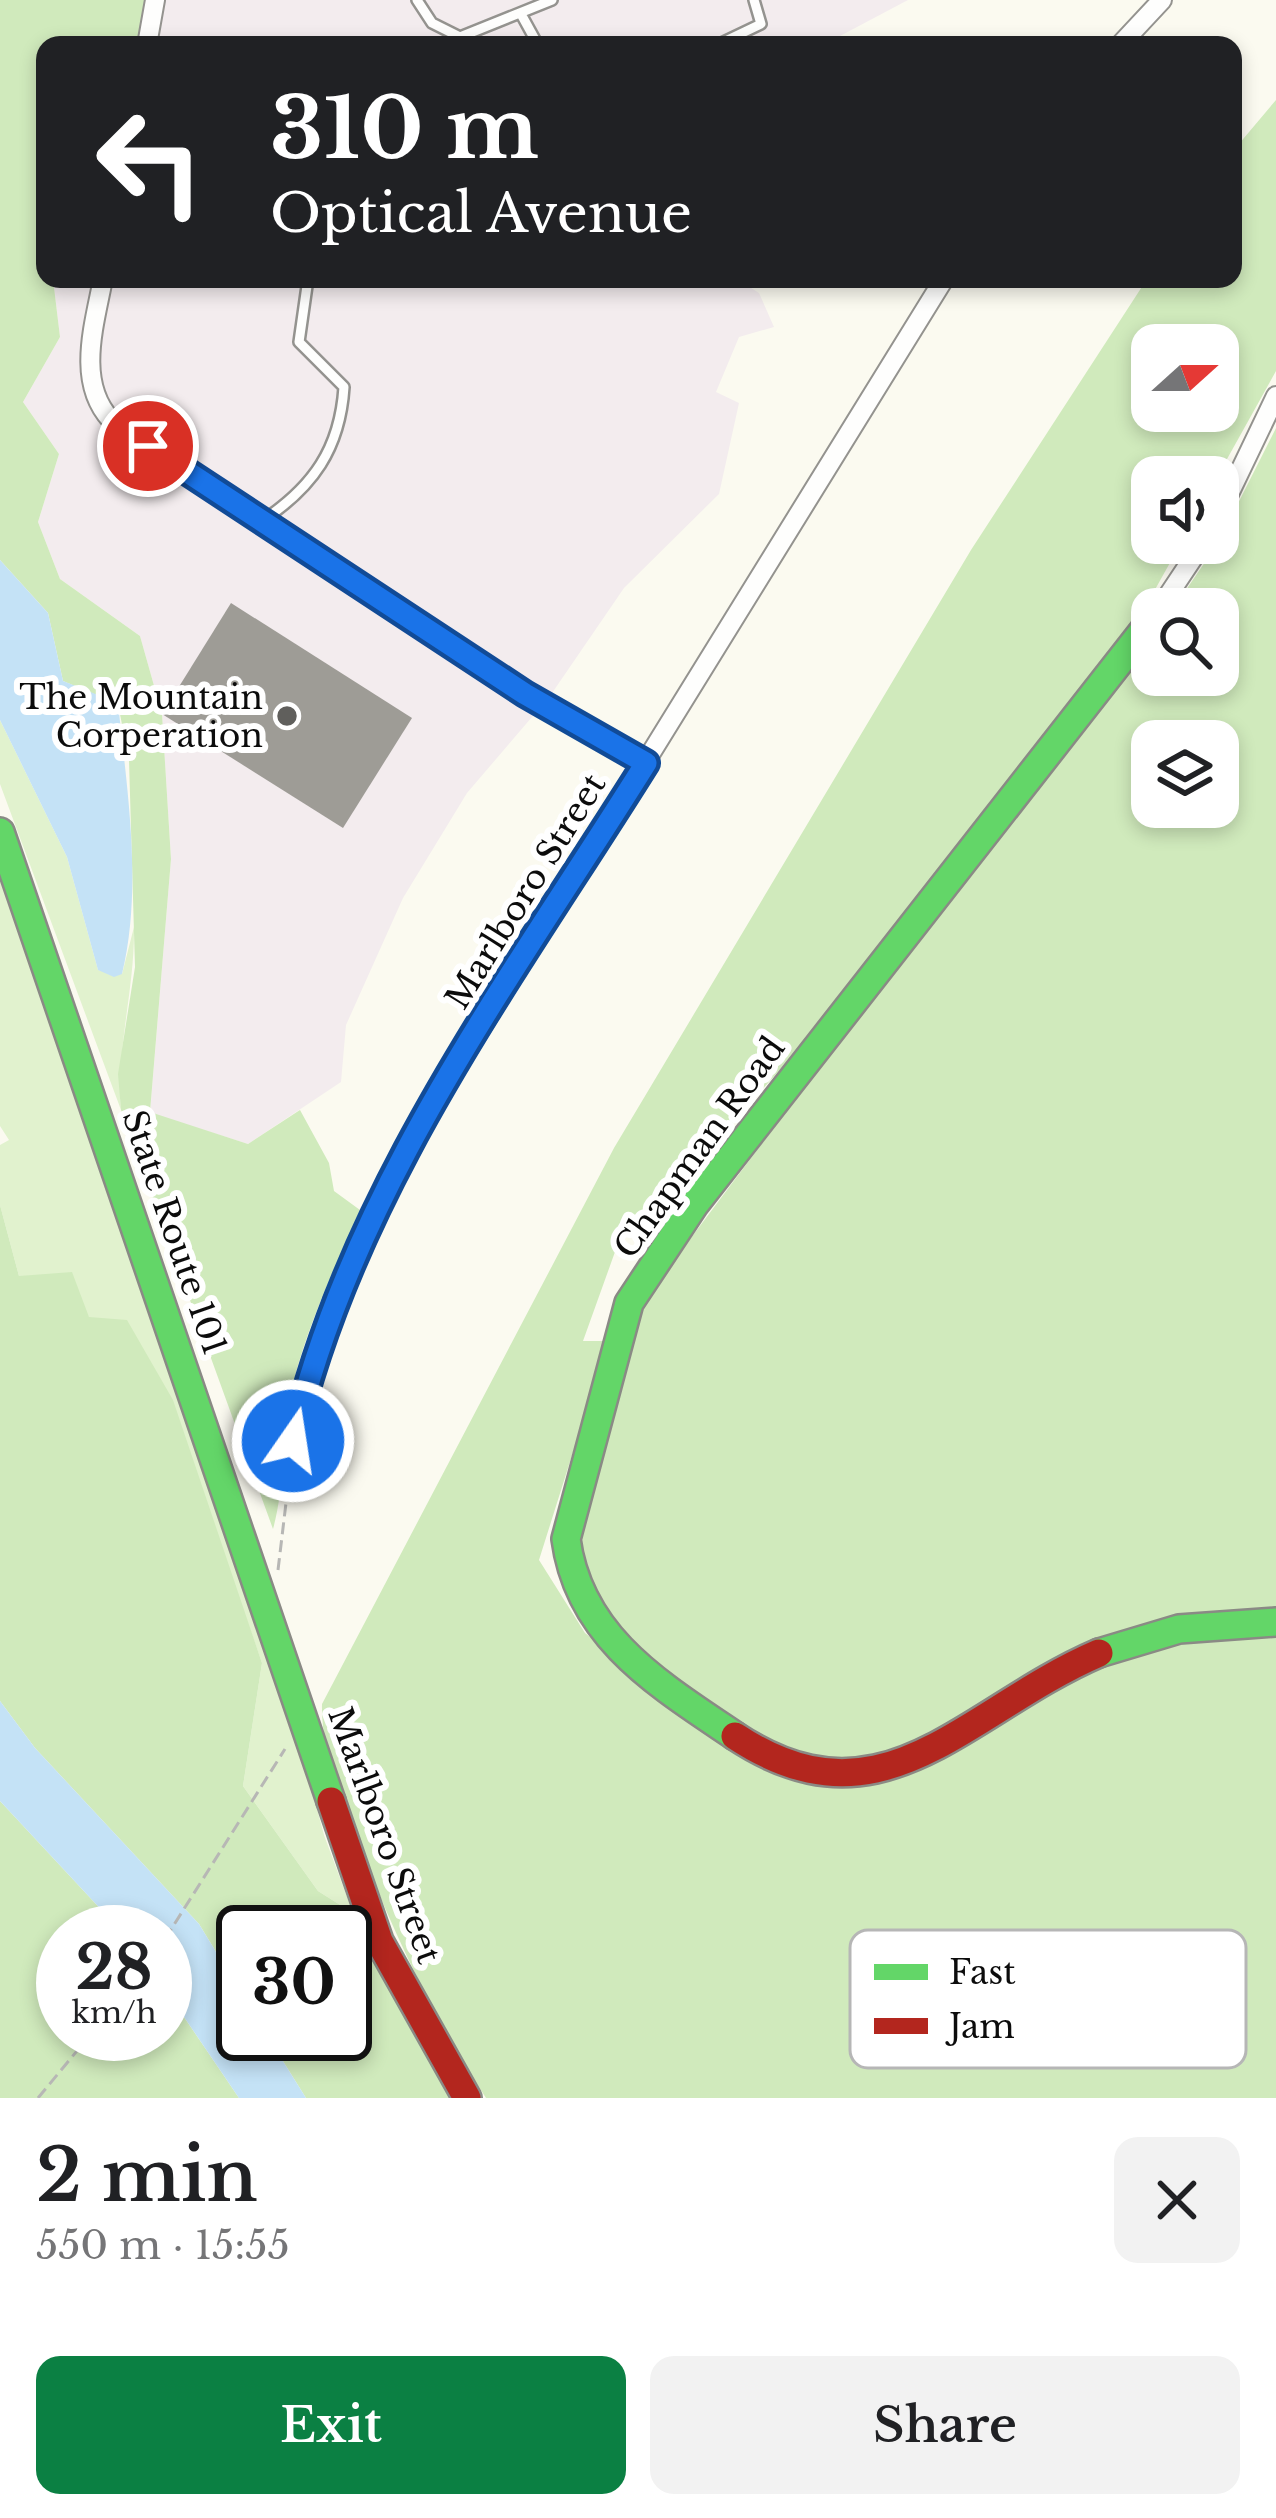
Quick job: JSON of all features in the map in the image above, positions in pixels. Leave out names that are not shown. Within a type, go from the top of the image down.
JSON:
[{"type":"main road","name":"Chapman Road","points":[[1131,647],[694,1205],[629,1304],[566,1539],[568,1576],[580,1606],[607,1639],[651,1677],[746,1743],[812,1774],[842,1778],[913,1761],[968,1723],[1121,1644],[1177,1629],[1276,1622]]},
{"type":"main road","name":"State Route 101","points":[[0,832],[282,1655]]},
{"type":"main road","name":"Marlboro Street","points":[[282,1655],[379,1941],[467,2098]]},
{"type":"street","points":[[149,36],[155,0]]},
{"type":"street","points":[[1128,36],[1162,0]]},
{"type":"street","points":[[103,288],[90,372],[98,406],[111,421],[525,694],[646,763]]},
{"type":"street","name":"Marlboro Street","points":[[293,1441],[333,1300],[394,1171],[938,288]]},
{"type":"street","points":[[1239,473],[1276,395]]},
{"type":"lane","points":[[417,0],[432,23],[456,36]]},
{"type":"lane","points":[[465,36],[552,0]]},
{"type":"lane","points":[[736,36],[761,24],[754,0]]},
{"type":"lane","points":[[521,14],[533,36]]},
{"type":"lane","points":[[262,521],[301,491],[337,439],[344,387],[299,342],[307,288]]},
{"type":"path","points":[[277,1578],[293,1441]]},
{"type":"path","points":[[189,1905],[278,1753]]},
{"type":"path","points":[[38,2098],[69,2061]]},
{"type":"shaded area","points":[[145,0],[908,0],[840,36],[139,36]]},
{"type":"shaded area","points":[[54,288],[751,288],[759,293],[774,327],[739,337],[716,392],[739,403],[719,494],[624,588],[550,696],[467,793],[403,898],[346,1025],[341,1082],[248,1144],[150,1113],[171,859],[162,714],[140,636],[60,579],[38,522],[59,454],[23,402],[60,337]]},
{"type":"green space","points":[[0,0],[145,0],[139,36],[36,36],[36,288],[54,288],[60,337],[23,402],[59,454],[38,522],[60,579],[140,636],[162,714],[171,859],[150,1112],[248,1144],[300,1110],[329,1163],[334,1191],[360,1210],[295,1376],[273,1529],[121,1110],[118,1074],[135,967],[129,760],[118,704],[63,681],[48,613],[0,560]]},
{"type":"green space","points":[[1276,100],[1276,371],[1229,456],[1131,456],[1131,564],[1169,564],[1156,588],[1131,588],[1131,632],[829,1015],[671,1191],[625,1224],[583,1341],[608,1341],[539,1560],[585,1633],[715,1734],[816,1784],[967,1733],[1126,1649],[1276,1630],[1276,2098],[486,2098],[429,2001],[382,1900],[332,1768],[322,1704],[614,1148],[971,550],[1141,288],[1242,288],[1242,140]]},
{"type":"green space","points":[[1276,428],[1276,1613],[1167,1618],[1094,1645],[912,1751],[846,1767],[802,1769],[654,1667],[596,1610],[574,1544],[636,1311],[988,843],[1131,668],[1131,696],[1239,696],[1239,588],[1187,588],[1204,564],[1239,564],[1239,501]]},
{"type":"green space","points":[[0,720],[67,857],[98,970],[122,974],[134,927],[121,1110],[0,784]]},
{"type":"green space","points":[[0,880],[282,1679],[324,1835],[350,1905],[340,1905],[318,1891],[243,1786],[262,1663],[221,1547],[89,1317],[19,1276],[0,1205],[0,1145],[9,1140],[0,1126]]},
{"type":"green space","points":[[0,1205],[19,1276],[72,1272],[89,1317],[127,1320],[173,1400],[262,1663],[243,1786],[318,1891],[340,1905],[216,1905],[216,1952],[192,1916],[192,1905],[181,1905],[35,1748],[0,1701]]},
{"type":"green space","points":[[0,1801],[97,1905],[36,1905],[36,2061],[192,2061],[192,2029],[239,2098],[0,2098]]},
{"type":"green space","points":[[372,1946],[459,2098],[306,2098],[283,2061],[372,2061]]},
{"type":"water","points":[[0,560],[48,613],[63,681],[118,703],[129,804],[132,907],[122,974],[114,977],[98,970],[67,857],[0,720]]},
{"type":"water","points":[[0,1701],[35,1748],[181,1905],[97,1905],[0,1801]]},
{"type":"water","points":[[192,1916],[216,1952],[216,2061],[283,2061],[306,2098],[239,2098],[192,2029]]},
{"type":"building","name":"The Mountain Corperation","points":[[231,603],[412,718],[343,828],[162,714]]},
{"type":"traffic: fast","points":[[735,1736],[626,1655],[587,1604],[574,1573],[566,1539],[629,1303],[694,1205],[1131,647]]},
{"type":"traffic: fast","points":[[0,832],[331,1801]]},
{"type":"traffic: fast","points":[[1099,1653],[1179,1629],[1276,1622]]},
{"type":"traffic: jam","points":[[735,1736],[788,1763],[835,1773],[880,1768],[964,1731],[1099,1653]]},
{"type":"traffic: jam","points":[[331,1801],[379,1941],[467,2098]]},
{"type":"place","name":"The Mountain Corperation","points":[[287,716]]},
{"type":"route","points":[[148,446],[525,694],[646,763],[403,1154],[358,1240],[310,1366],[293,1441]]}]
